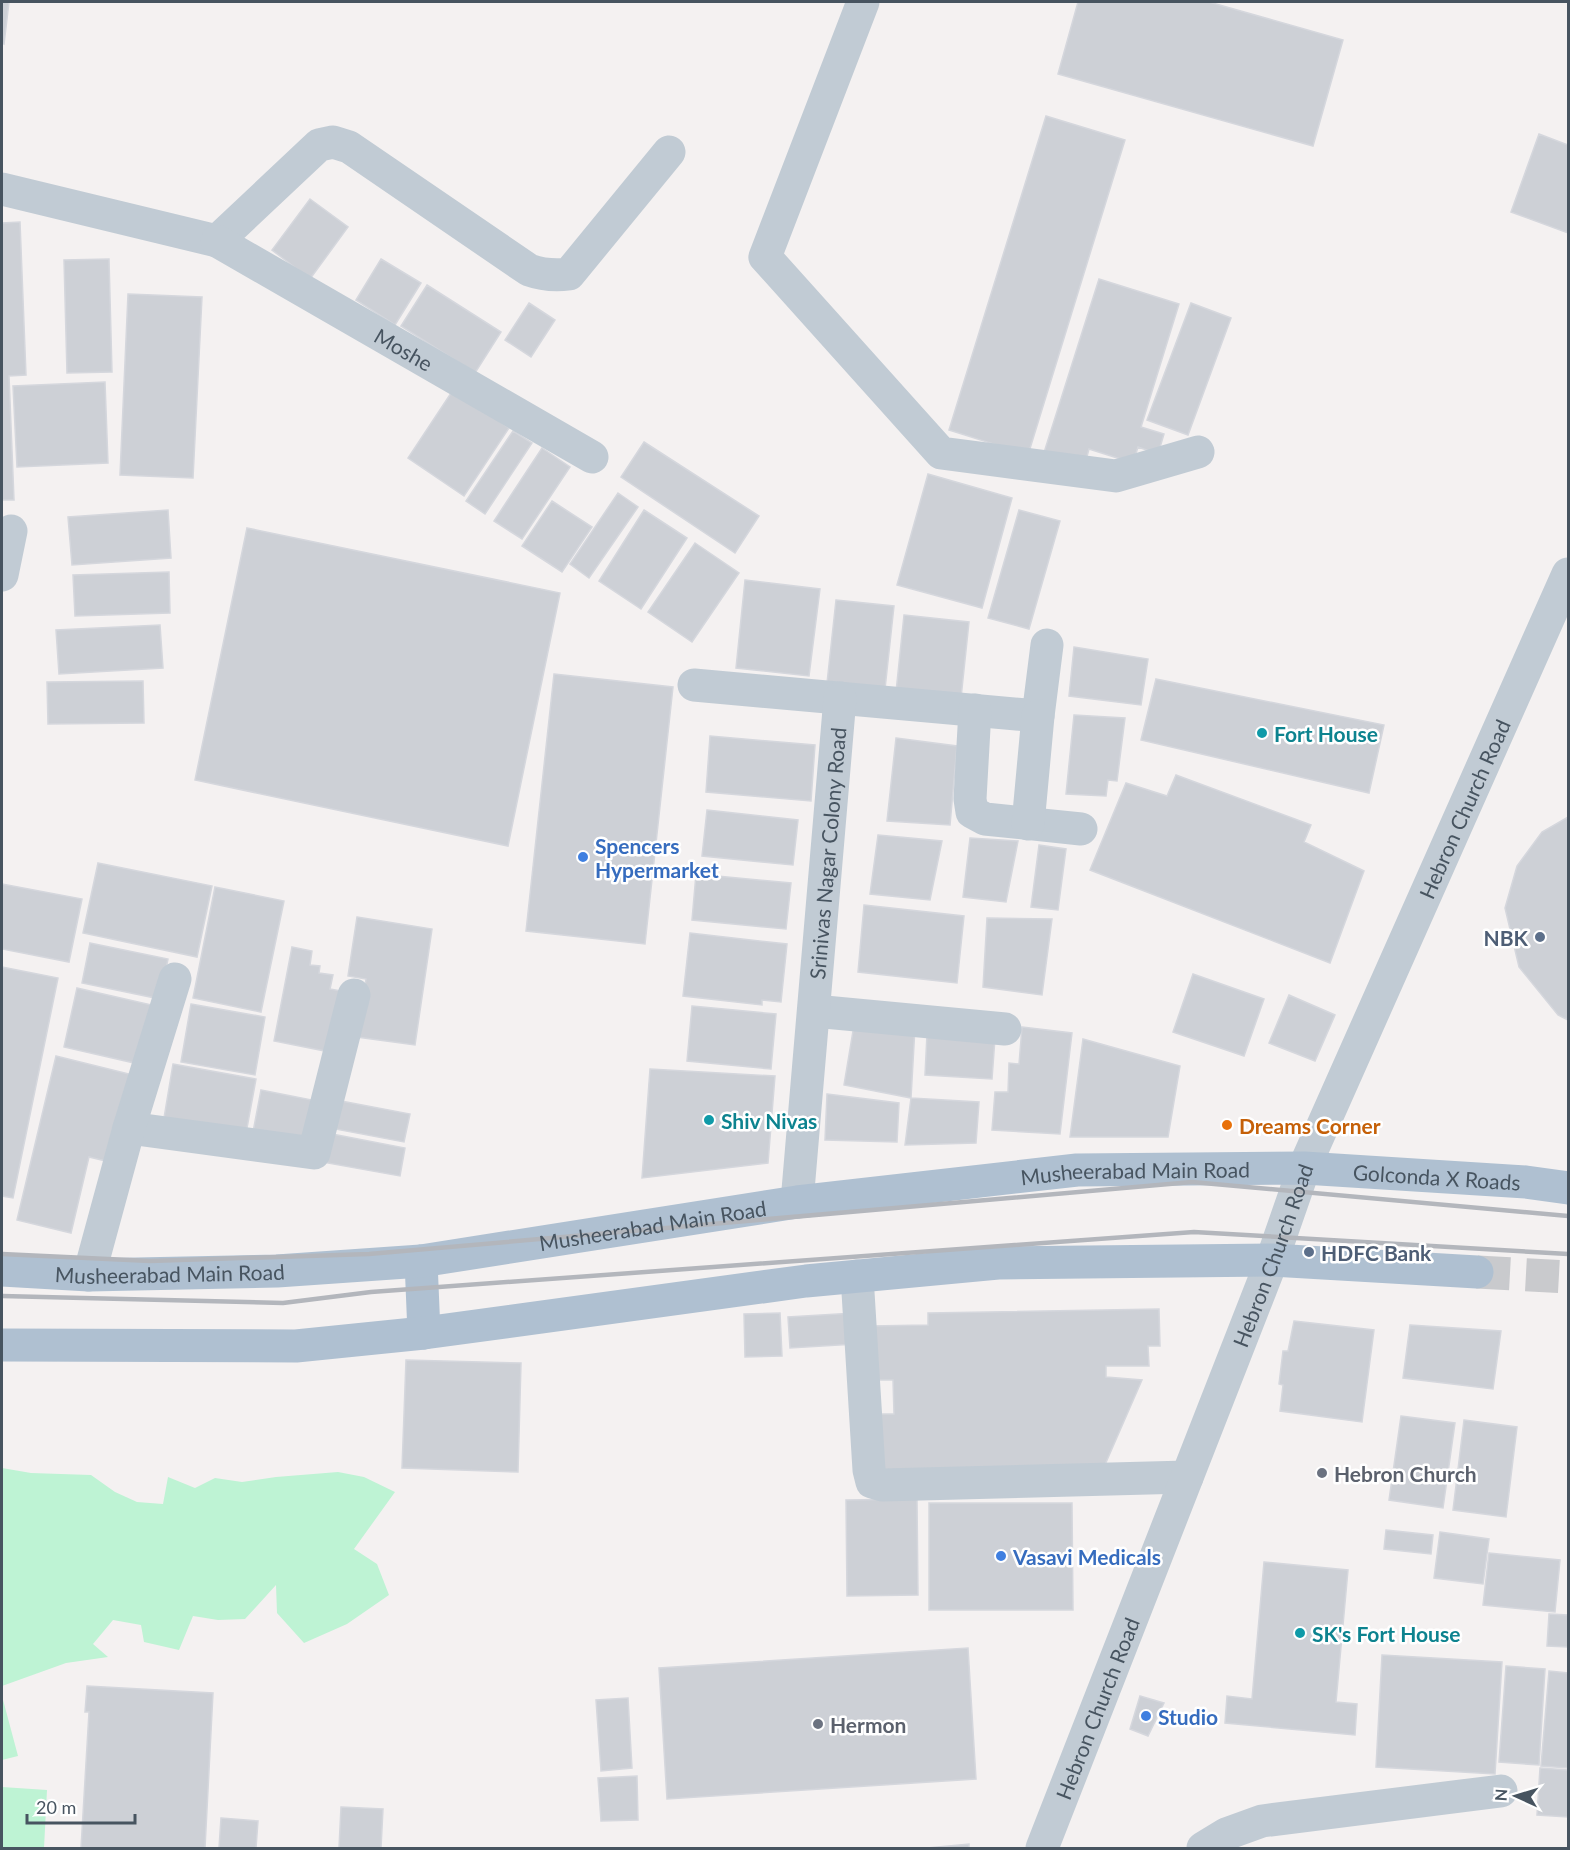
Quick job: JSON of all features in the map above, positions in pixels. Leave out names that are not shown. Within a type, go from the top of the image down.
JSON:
[{"type":"main road","name":"Golconda X Roads","points":[[1304,1168],[1526,1182],[1569,1188]]},
{"type":"main road","name":"Musheerabad Main Road","points":[[2,1270],[89,1275],[277,1271],[420,1261],[797,1202],[1077,1170],[1304,1168]]},
{"type":"main road","points":[[2,1345],[296,1346],[424,1333],[806,1281],[998,1263],[1272,1260],[1477,1272]]},
{"type":"main road","points":[[420,1261],[424,1333]]},
{"type":"street","points":[[863,2],[765,257],[941,453],[1116,476],[1198,452]]},
{"type":"street","points":[[216,241],[319,145],[333,142],[349,147],[529,270],[543,275],[569,274],[669,152]]},
{"type":"street","name":"Moshe","points":[[2,189],[216,241],[592,457]]},
{"type":"street","points":[[2,575],[11,531]]},
{"type":"street","name":"Hebron Church Road","points":[[1042,1848],[1272,1260],[1304,1168],[1569,574]]},
{"type":"street","points":[[1028,824],[1047,645]]},
{"type":"street","name":"Srinivas Nagar Colony Road","points":[[694,685],[1038,716]]},
{"type":"street","name":"Srinivas Nagar Colony Road","points":[[797,1202],[840,698]]},
{"type":"street","points":[[975,710],[970,799],[972,812],[985,819],[1081,829]]},
{"type":"street","points":[[89,1275],[129,1128],[175,979]]},
{"type":"street","points":[[129,1128],[314,1153],[354,995]]},
{"type":"street","name":"Srinivas Nagar Colony Road","points":[[814,1011],[1005,1029]]},
{"type":"street","points":[[858,1276],[869,1470],[872,1482],[882,1485],[1187,1477]]},
{"type":"street","points":[[1203,1848],[1226,1834],[1262,1821],[1501,1791]]},
{"type":"green space","points":[[2,1468],[31,1473],[91,1475],[115,1492],[137,1502],[163,1504],[168,1477],[195,1488],[215,1478],[242,1482],[338,1472],[364,1477],[395,1492],[354,1549],[377,1564],[389,1595],[347,1624],[304,1643],[277,1613],[276,1585],[245,1619],[218,1620],[193,1616],[179,1650],[144,1642],[141,1625],[113,1620],[93,1644],[108,1657],[66,1663],[2,1686]]},
{"type":"green space","points":[[2,1696],[18,1756],[2,1760]]},
{"type":"green space","points":[[2,1787],[47,1790],[44,1848],[2,1848]]},
{"type":"building","points":[[2,2],[9,2],[4,44],[2,43]]},
{"type":"building","points":[[1078,2],[1209,2],[1343,40],[1313,146],[1058,74]]},
{"type":"building","points":[[1046,116],[1125,140],[1028,455],[949,430]]},
{"type":"building","points":[[1539,134],[1568,145],[1568,233],[1511,212]]},
{"type":"building","points":[[310,199],[348,227],[310,279],[272,250]]},
{"type":"building","points":[[20,222],[26,375],[9,376],[14,500],[2,500],[2,223]]},
{"type":"building","points":[[109,259],[112,372],[67,373],[64,260]]},
{"type":"building","points":[[381,259],[421,283],[395,325],[356,300]]},
{"type":"building","points":[[1099,279],[1179,304],[1141,427],[1164,434],[1158,454],[1138,447],[1133,463],[1089,449],[1082,475],[1041,462]]},
{"type":"building","points":[[427,285],[501,332],[475,373],[401,326]]},
{"type":"building","points":[[128,294],[202,297],[193,478],[120,475]]},
{"type":"building","points":[[529,303],[555,320],[531,357],[505,340]]},
{"type":"building","points":[[1191,303],[1231,318],[1188,435],[1147,420]]},
{"type":"building","points":[[105,382],[108,463],[17,467],[13,386]]},
{"type":"building","points":[[453,390],[509,428],[464,496],[408,458]]},
{"type":"building","points":[[513,431],[532,443],[485,514],[466,501]]},
{"type":"building","points":[[644,442],[759,516],[735,553],[621,477]]},
{"type":"building","points":[[542,448],[570,467],[522,539],[494,521]]},
{"type":"building","points":[[928,474],[1012,498],[982,608],[897,585]]},
{"type":"building","points":[[618,493],[638,507],[589,578],[570,564]]},
{"type":"building","points":[[552,501],[592,527],[562,572],[522,546]]},
{"type":"building","points":[[168,510],[171,558],[72,565],[68,517]]},
{"type":"building","points":[[644,510],[687,538],[641,609],[599,581]]},
{"type":"building","points":[[1019,510],[1060,521],[1029,629],[988,618]]},
{"type":"building","points":[[247,528],[560,593],[508,846],[195,780]]},
{"type":"building","points":[[695,543],[739,573],[692,642],[648,612]]},
{"type":"building","points":[[169,572],[170,613],[75,616],[73,575]]},
{"type":"building","points":[[745,580],[820,589],[809,676],[736,668]]},
{"type":"building","points":[[836,600],[894,606],[885,689],[827,683]]},
{"type":"building","points":[[904,615],[969,622],[961,698],[896,692]]},
{"type":"building","points":[[160,625],[163,668],[59,674],[56,630]]},
{"type":"building","points":[[1074,647],[1148,659],[1141,705],[1069,696]]},
{"type":"building","points":[[554,674],[673,687],[645,944],[526,931]]},
{"type":"building","name":"Fort House","points":[[1156,679],[1384,725],[1369,793],[1141,740]]},
{"type":"building","points":[[143,681],[144,723],[48,724],[47,682]]},
{"type":"building","points":[[1074,715],[1125,718],[1117,781],[1108,780],[1106,796],[1066,794]]},
{"type":"building","points":[[710,736],[815,745],[811,801],[706,792]]},
{"type":"building","points":[[896,738],[957,746],[950,825],[887,821]]},
{"type":"building","points":[[1176,775],[1311,825],[1304,842],[1364,871],[1330,963],[1090,870],[1126,783],[1167,796]]},
{"type":"building","points":[[707,810],[798,820],[793,865],[702,856]]},
{"type":"building","name":"NBK","points":[[1568,817],[1568,1020],[1558,1015],[1519,967],[1505,908],[1517,866],[1542,832]]},
{"type":"building","points":[[878,835],[942,841],[930,900],[870,894]]},
{"type":"building","points":[[970,838],[1018,841],[1006,902],[963,897]]},
{"type":"building","points":[[1039,845],[1066,849],[1058,910],[1031,907]]},
{"type":"building","points":[[98,863],[212,886],[197,957],[83,933]]},
{"type":"building","points":[[696,874],[791,883],[786,929],[692,920]]},
{"type":"building","points":[[2,884],[82,899],[69,962],[2,949]]},
{"type":"building","points":[[215,887],[284,901],[261,1012],[193,998]]},
{"type":"building","points":[[864,905],[964,916],[957,983],[858,972]]},
{"type":"building","points":[[357,917],[432,929],[415,1045],[357,1037],[366,979],[348,976]]},
{"type":"building","points":[[987,918],[1052,919],[1042,995],[983,987]]},
{"type":"building","points":[[690,933],[787,944],[781,1002],[762,1000],[762,1005],[683,996]]},
{"type":"building","points":[[90,943],[168,959],[160,999],[82,983]]},
{"type":"building","points":[[292,947],[312,951],[310,965],[320,966],[319,973],[333,975],[330,989],[347,992],[335,1053],[274,1041]]},
{"type":"building","points":[[2,967],[58,978],[13,1198],[2,1196]]},
{"type":"building","points":[[1193,974],[1264,999],[1244,1056],[1173,1032]]},
{"type":"building","points":[[77,988],[156,1006],[143,1065],[64,1047]]},
{"type":"building","points":[[1289,995],[1335,1015],[1315,1061],[1269,1043]]},
{"type":"building","points":[[191,1004],[265,1017],[255,1075],[181,1062]]},
{"type":"building","points":[[692,1006],[776,1014],[771,1069],[687,1061]]},
{"type":"building","points":[[854,1025],[915,1027],[911,1098],[844,1085]]},
{"type":"building","points":[[1022,1027],[1072,1033],[1060,1134],[992,1130],[995,1092],[1008,1092],[1009,1063],[1019,1064]]},
{"type":"building","points":[[927,1034],[995,1038],[992,1079],[925,1075]]},
{"type":"building","points":[[1083,1039],[1180,1066],[1168,1137],[1070,1137]]},
{"type":"building","points":[[56,1056],[133,1075],[106,1161],[89,1157],[71,1233],[17,1220]]},
{"type":"building","points":[[173,1064],[256,1079],[245,1139],[163,1124]]},
{"type":"building","name":"Shiv Nivas","points":[[650,1069],[775,1076],[768,1163],[642,1178]]},
{"type":"building","points":[[261,1090],[317,1101],[310,1143],[253,1132]]},
{"type":"building","points":[[827,1094],[899,1103],[897,1142],[825,1140]]},
{"type":"building","points":[[911,1098],[979,1102],[976,1143],[905,1145]]},
{"type":"building","points":[[336,1100],[410,1114],[404,1142],[330,1128]]},
{"type":"building","points":[[327,1133],[405,1148],[400,1176],[322,1162]]},
{"type":"building","points":[[1159,1309],[1160,1346],[1148,1346],[1149,1366],[1106,1366],[1106,1377],[1142,1380],[1104,1467],[875,1477],[874,1414],[894,1414],[893,1380],[872,1380],[871,1326],[928,1325],[928,1313]]},
{"type":"building","points":[[780,1313],[782,1356],[745,1357],[744,1314]]},
{"type":"building","points":[[854,1313],[855,1344],[790,1348],[788,1317]]},
{"type":"building","points":[[1294,1321],[1374,1330],[1362,1422],[1280,1411],[1283,1385],[1279,1384],[1283,1351],[1288,1351]]},
{"type":"building","points":[[1410,1325],[1501,1331],[1493,1389],[1403,1378]]},
{"type":"building","points":[[406,1360],[521,1363],[518,1472],[402,1468]]},
{"type":"building","points":[[1401,1416],[1455,1423],[1443,1508],[1389,1500]]},
{"type":"building","points":[[1464,1420],[1517,1427],[1506,1517],[1453,1510]]},
{"type":"building","points":[[917,1499],[918,1595],[847,1596],[846,1500]]},
{"type":"building","name":"Vasavi Medicals","points":[[929,1503],[1072,1503],[1073,1610],[929,1610]]},
{"type":"building","points":[[1386,1530],[1433,1535],[1431,1554],[1384,1549]]},
{"type":"building","points":[[1440,1532],[1489,1539],[1483,1584],[1434,1578]]},
{"type":"building","points":[[1489,1553],[1560,1560],[1555,1612],[1483,1605]]},
{"type":"building","name":"SK's Fort House","points":[[1264,1562],[1348,1570],[1336,1702],[1357,1704],[1355,1735],[1225,1723],[1227,1696],[1252,1699]]},
{"type":"building","points":[[1549,1614],[1568,1615],[1568,1647],[1547,1646]]},
{"type":"building","name":"Hermon","points":[[968,1648],[976,1779],[667,1799],[659,1668]]},
{"type":"building","points":[[1382,1655],[1502,1662],[1495,1774],[1376,1767]]},
{"type":"building","points":[[1506,1666],[1545,1669],[1539,1765],[1499,1762]]},
{"type":"building","points":[[1549,1671],[1568,1673],[1568,1768],[1541,1766]]},
{"type":"building","points":[[87,1686],[213,1693],[205,1848],[81,1848],[89,1712],[85,1712]]},
{"type":"building","name":"Studio","points":[[1140,1696],[1164,1703],[1148,1736],[1130,1729]]},
{"type":"building","points":[[628,1698],[632,1768],[601,1771],[596,1700]]},
{"type":"building","points":[[1540,1768],[1568,1770],[1568,1817],[1537,1815]]},
{"type":"building","points":[[637,1776],[638,1820],[601,1821],[598,1778]]},
{"type":"building","points":[[341,1807],[383,1809],[381,1848],[339,1848]]},
{"type":"building","points":[[221,1818],[258,1821],[256,1848],[219,1848]]},
{"type":"building","points":[[969,1844],[969,1848],[927,1848]]},
{"type":"tunnel","points":[[1477,1272],[1568,1277]]},
{"type":"railway","points":[[2,1254],[150,1261],[369,1254],[1192,1182],[1568,1216]]},
{"type":"railway","points":[[2,1296],[283,1303],[371,1292],[1194,1232],[1568,1254]]},
{"type":"place","name":"Fort House","points":[[1262,733]]},
{"type":"place","name":"Spencers Hypermarket","points":[[583,857]]},
{"type":"place","name":"NBK","points":[[1540,937]]},
{"type":"place","name":"Shiv Nivas","points":[[709,1120]]},
{"type":"place","name":"Dreams Corner","points":[[1227,1125]]},
{"type":"place","name":"HDFC Bank","points":[[1309,1252]]},
{"type":"place","name":"Hebron Church","points":[[1322,1473]]},
{"type":"place","name":"Vasavi Medicals","points":[[1001,1556]]},
{"type":"place","name":"SK's Fort House","points":[[1300,1633]]},
{"type":"place","name":"Studio","points":[[1146,1716]]},
{"type":"place","name":"Hermon","points":[[818,1724]]}]
